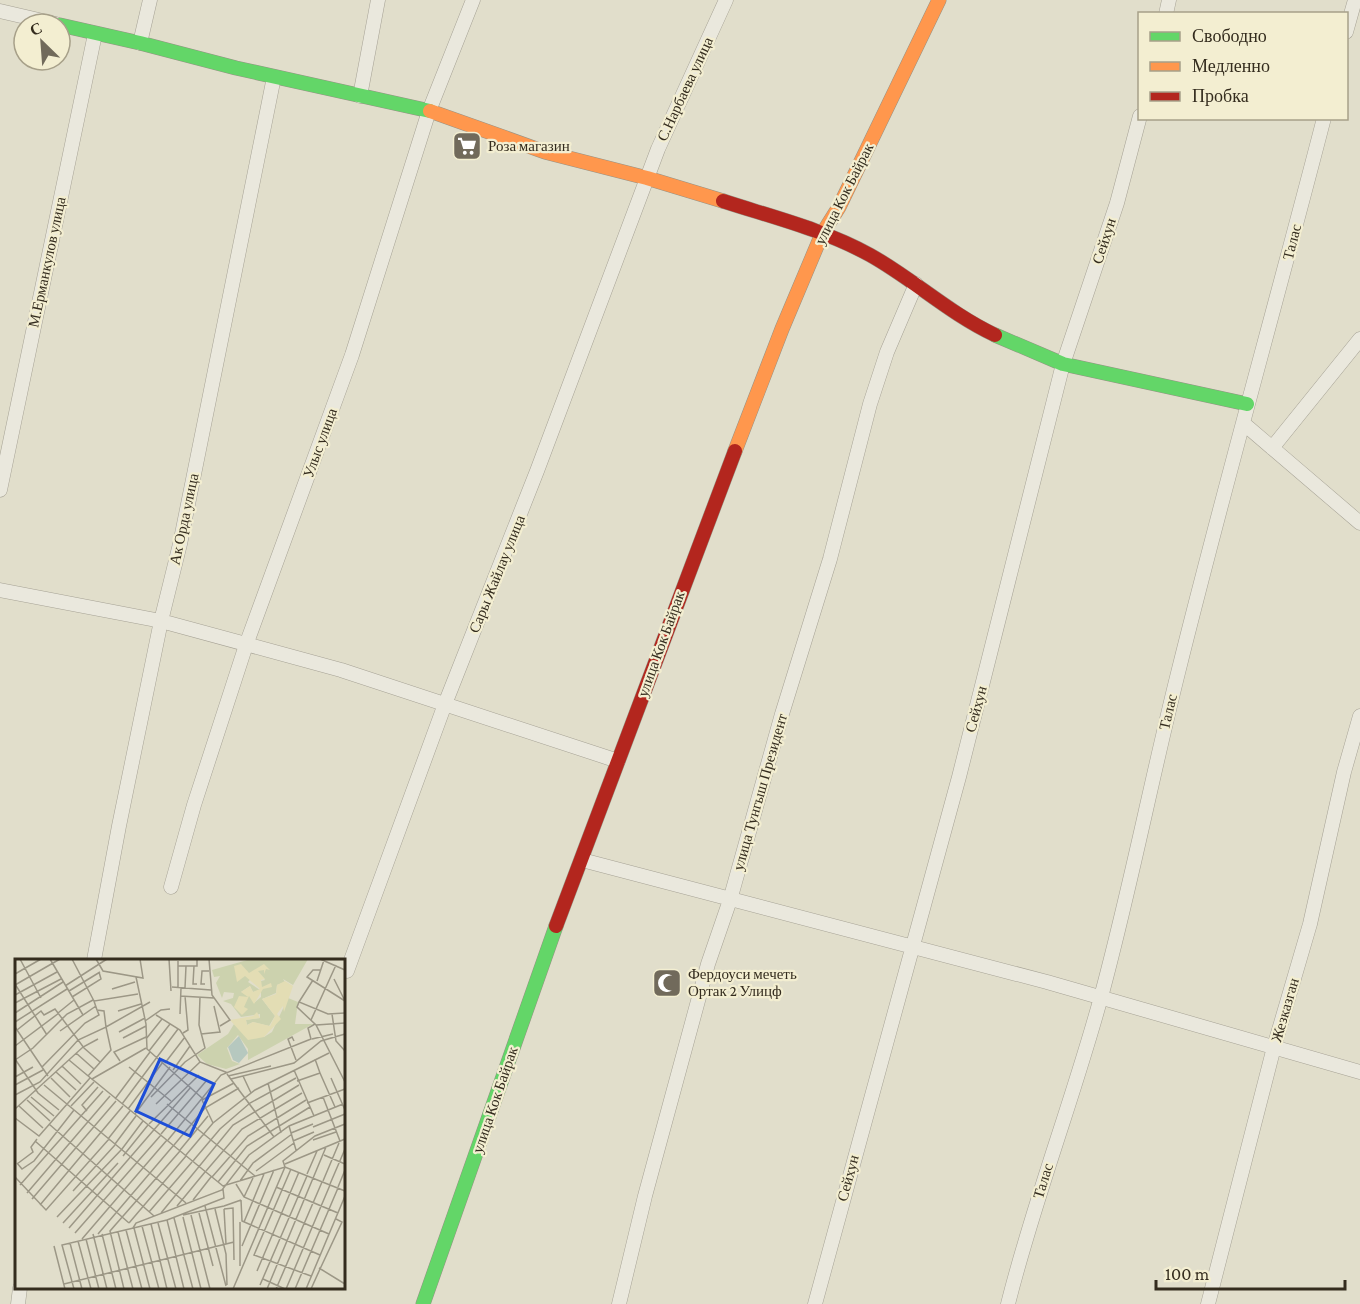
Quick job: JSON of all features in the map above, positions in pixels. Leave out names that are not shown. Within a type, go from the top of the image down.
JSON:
[{"type":"street","points":[[140,43],[150,0]]},
{"type":"street","points":[[360,96],[378,0]]},
{"type":"street","name":"Улыс улица","points":[[171,887],[194,805],[246,645],[352,355],[429,111],[473,0]]},
{"type":"street","name":"С.Нарбаева улица","points":[[647,178],[726,0]]},
{"type":"street","name":"улица Кок Байрак","points":[[423,1304],[539,971],[782,329],[822,234],[839,207],[939,0]]},
{"type":"street","points":[[1348,27],[1354,0]]},
{"type":"street","points":[[72,28],[274,77],[429,111],[545,152],[647,178],[822,234],[867,253],[897,270],[991,333],[1063,364],[1247,405]]},
{"type":"street","name":"М.Ерманкулов улица","points":[[0,490],[95,34]]},
{"type":"street","name":"Ак Орда улица","points":[[94,959],[118,826],[161,621],[180,544],[274,77]]},
{"type":"street","name":"Сейхун","points":[[815,1304],[1007,592],[1063,364],[1117,203],[1139,120]]},
{"type":"street","name":"Талас","points":[[1008,1304],[1022,1251],[1101,997],[1177,675],[1323,120]]},
{"type":"street","name":"Сары Жайлау улица","points":[[347,970],[445,704],[529,494],[647,178]]},
{"type":"street","name":"улица Тунгыш Президент","points":[[619,1304],[645,1196],[708,964],[730,900],[782,714],[830,559],[870,404],[887,352],[916,284]]},
{"type":"street","points":[[1272,448],[1360,339]]},
{"type":"street","points":[[1243,423],[1360,523]]},
{"type":"street","points":[[0,590],[161,621],[341,670],[618,761]]},
{"type":"street","name":"Жезказган","points":[[1208,1304],[1274,1047],[1310,924],[1344,772],[1360,716]]},
{"type":"street","points":[[582,860],[1101,997],[1360,1072]]},
{"type":"street","points":[[18,1304],[20,1289]]},
{"type":"traffic: fast","points":[[72,28],[236,68],[430,111]]},
{"type":"traffic: fast","points":[[995,335],[1063,364],[1247,404]]},
{"type":"traffic: fast","points":[[423,1304],[556,926]]},
{"type":"traffic: slow","points":[[735,451],[822,234],[839,207],[939,0]]},
{"type":"traffic: slow","points":[[430,111],[545,152],[647,178],[723,201]]},
{"type":"traffic: jam","points":[[723,201],[798,225],[853,246],[886,264],[978,327],[995,335]]},
{"type":"traffic: jam","points":[[556,926],[735,451]]},
{"type":"place","name":"Роза магазин","points":[[467,146]]},
{"type":"place","name":"Фердоуси мечеть Ортак 2 Улицф","points":[[667,983]]}]
